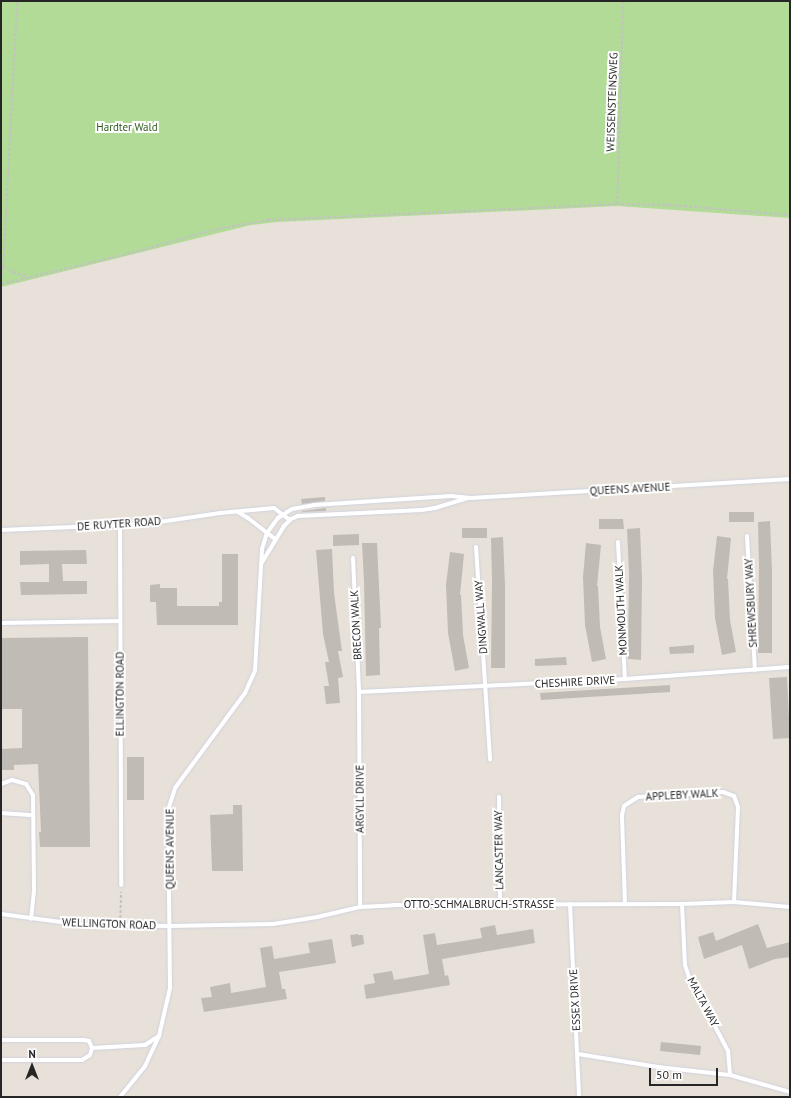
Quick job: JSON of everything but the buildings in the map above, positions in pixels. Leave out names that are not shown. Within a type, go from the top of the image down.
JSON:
[{"type":"lane","name":"QUEENS AVENUE","points":[[120,1097],[145,1066],[159,1036],[170,988],[168,810],[175,788],[245,693],[255,670],[260,566],[264,540],[267,533],[283,514],[300,506],[314,505],[451,496],[471,498],[790,479]]},
{"type":"lane","name":"QUEENS AVENUE","points":[[260,566],[275,539],[290,520],[298,516],[435,508],[471,498]]},
{"type":"lane","name":"DE RUYTER ROAD","points":[[1,530],[146,524],[274,508],[290,520]]},
{"type":"lane","points":[[237,512],[248,518],[275,539]]},
{"type":"lane","name":"ELLINGTON ROAD","points":[[120,525],[121,885]]},
{"type":"lane","name":"SHREWSBURY WAY","points":[[747,536],[754,670]]},
{"type":"lane","name":"MONMOUTH WALK","points":[[618,542],[625,679]]},
{"type":"lane","name":"DINGWALL WAY","points":[[476,547],[490,760]]},
{"type":"lane","name":"BRECON WALK","points":[[353,558],[359,692]]},
{"type":"lane","points":[[1,623],[120,621]]},
{"type":"lane","name":"CHESHIRE DRIVE","points":[[359,692],[625,679],[790,667]]},
{"type":"lane","name":"ARGYLL DRIVE","points":[[359,692],[360,906]]},
{"type":"lane","points":[[1,784],[12,780],[26,784],[33,795],[34,891],[31,919]]},
{"type":"lane","name":"APPLEBY WALK","points":[[625,903],[622,815],[624,806],[638,797],[723,792],[734,796],[738,806],[734,902]]},
{"type":"lane","name":"LANCASTER WAY","points":[[499,797],[500,903]]},
{"type":"lane","points":[[1,813],[33,815]]},
{"type":"lane","name":"OTTO-SCHMALBRUCH-STRASSE","points":[[170,926],[273,924],[317,917],[360,906],[500,903],[682,904],[734,902],[767,903],[790,907]]},
{"type":"lane","name":"ESSEX DRIVE","points":[[570,904],[579,1097]]},
{"type":"lane","name":"MALTA WAY","points":[[682,904],[685,965],[689,977],[728,1051],[730,1075]]},
{"type":"lane","name":"WELLINGTON ROAD","points":[[1,914],[84,925],[170,926]]},
{"type":"lane","points":[[92,1048],[145,1045],[159,1036]]},
{"type":"lane","points":[[1,1040],[84,1040],[89,1041],[92,1048],[90,1055],[82,1060],[1,1060]]},
{"type":"lane","points":[[578,1054],[658,1067],[730,1075],[790,1092]]},
{"type":"path","points":[[1,275],[3,266],[17,1]]},
{"type":"path","name":"WEISSENSTEINSWEG","points":[[617,204],[623,1]]},
{"type":"path","points":[[1,284],[127,254],[217,230],[261,221],[617,204],[669,205],[790,215]]},
{"type":"path","points":[[3,266],[19,275],[29,277]]},
{"type":"path","points":[[120,926],[121,885]]},
{"type":"green space","name":"Hardter Wald","points":[[1,1],[790,1],[790,218],[617,206],[277,222],[251,225],[1,287]]}]
